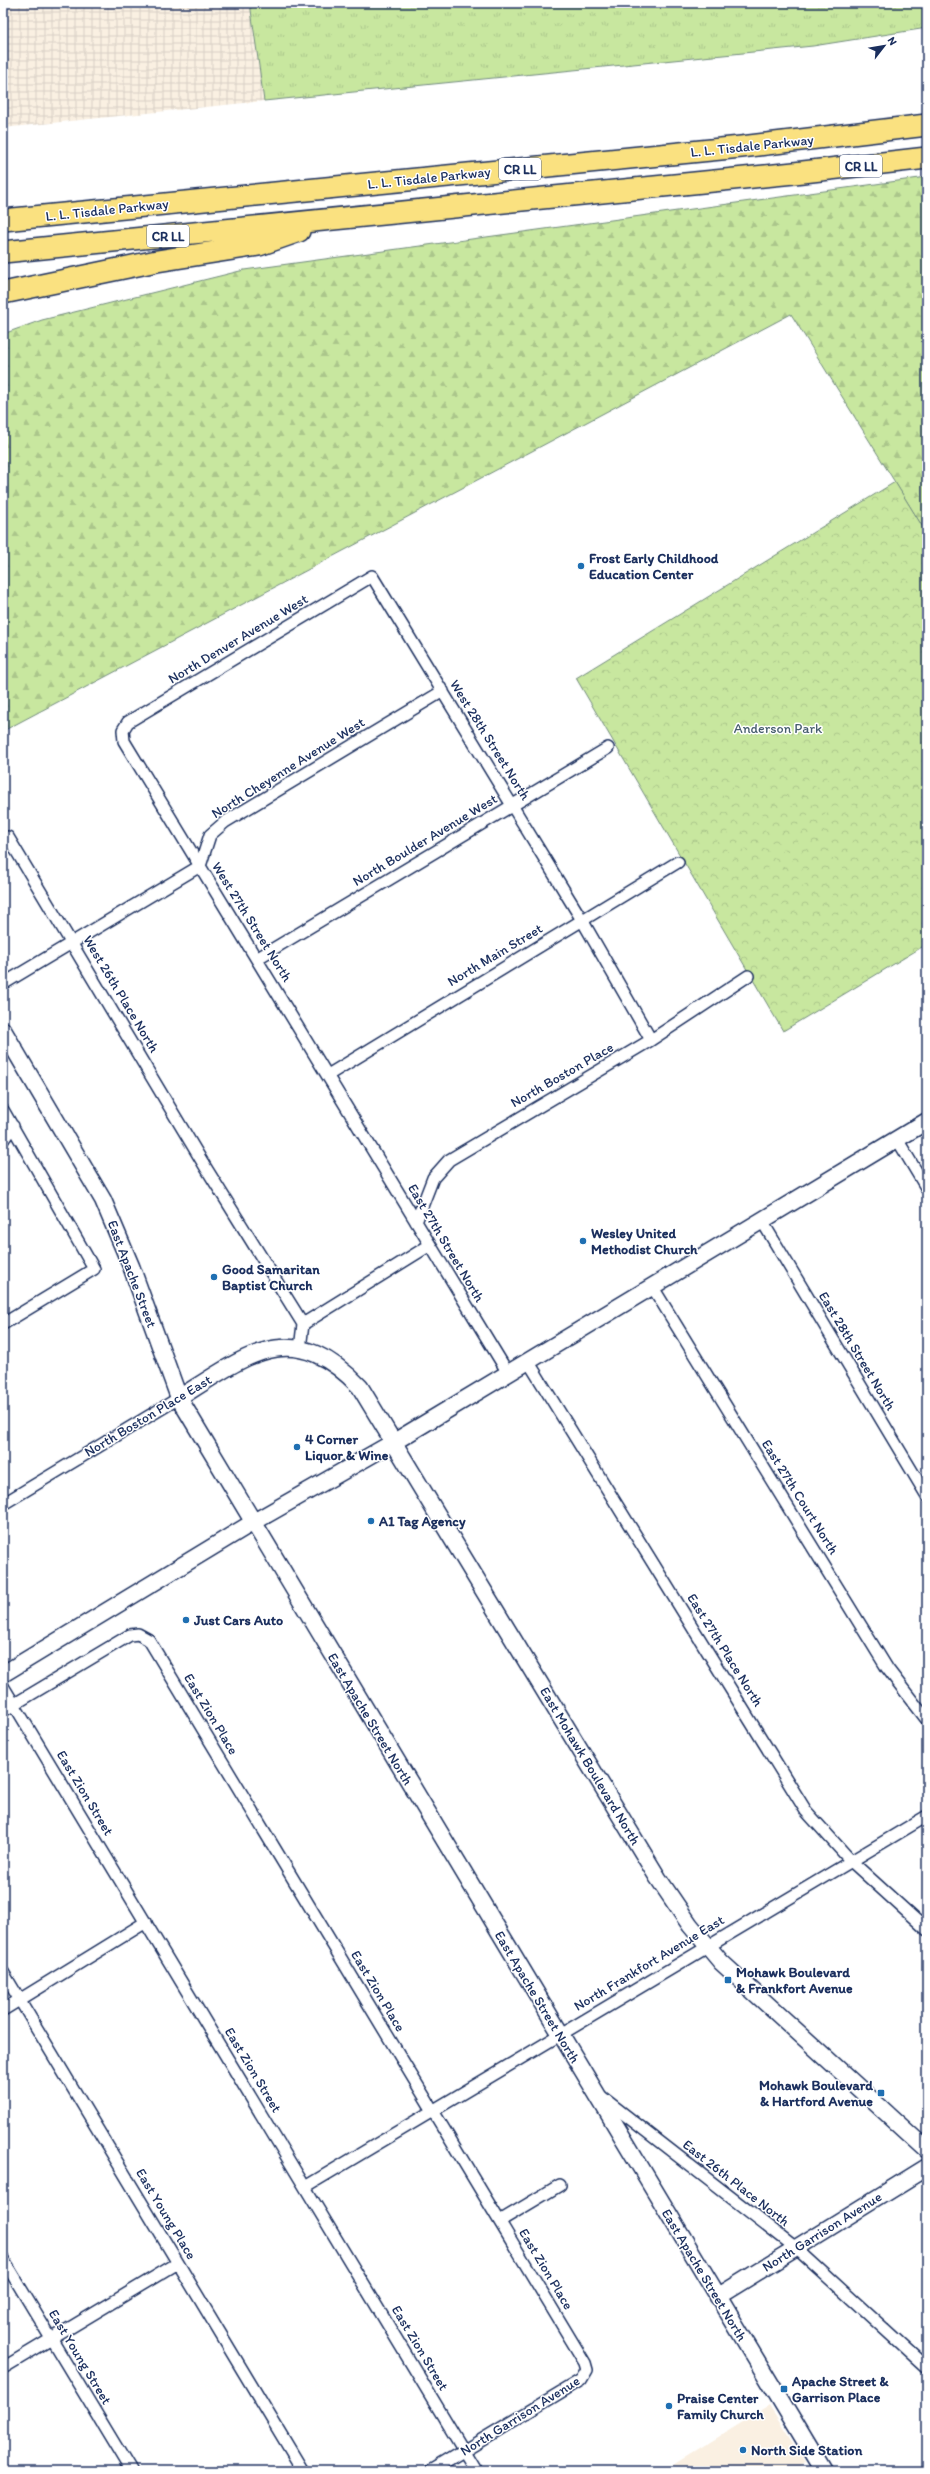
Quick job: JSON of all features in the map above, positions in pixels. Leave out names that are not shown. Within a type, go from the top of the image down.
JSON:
[{"type":"highway","name":"L. L. Tisdale Parkway","points":[[7,219],[741,147],[927,125]]},
{"type":"highway","name":"CR LL","points":[[3,252],[794,173],[927,158]]},
{"type":"highway","points":[[3,293],[157,261],[259,245],[334,219]]},
{"type":"main road","name":"East Apache Street","points":[[3,1030],[103,1200],[131,1266],[179,1398],[252,1523]]},
{"type":"main road","points":[[3,1674],[252,1523],[394,1442],[927,1121]]},
{"type":"main road","name":"North Boston Place East","points":[[179,1398],[242,1359],[273,1350],[300,1349]]},
{"type":"main road","name":"East Mohawk Boulevard North","points":[[300,1349],[327,1358],[344,1370],[360,1387],[658,1878],[690,1925],[707,1946],[738,1978],[927,2150]]},
{"type":"main road","name":"East Apache Street North","points":[[252,1523],[821,2470]]},
{"type":"main road","name":"North Garrison Avenue","points":[[717,2297],[927,2167]]},
{"type":"street","name":"West 28th Street North","points":[[372,576],[582,920]]},
{"type":"street","name":"North Denver Avenue West","points":[[123,730],[128,722],[372,576]]},
{"type":"street","name":"North Cheyenne Avenue West","points":[[200,866],[210,835],[225,822],[443,691]]},
{"type":"street","name":"West 27th Street North","points":[[123,730],[124,741],[258,958],[360,1128]]},
{"type":"street","name":"North Boulder Avenue West","points":[[258,958],[608,748]]},
{"type":"street","name":"West 26th Place North","points":[[8,836],[73,942],[206,1168],[303,1324]]},
{"type":"street","name":"North Main Street","points":[[328,1075],[678,862]]},
{"type":"street","points":[[3,984],[200,866]]},
{"type":"street","points":[[582,920],[651,1040]]},
{"type":"street","name":"North Boston Place","points":[[416,1222],[433,1178],[449,1160],[651,1040],[748,976]]},
{"type":"street","points":[[3,1110],[94,1269],[3,1324]]},
{"type":"street","points":[[3,1140],[13,1126]]},
{"type":"street","name":"East 27th Street North","points":[[360,1128],[508,1373]]},
{"type":"street","points":[[897,1139],[927,1189]]},
{"type":"street","name":"East 28th Street North","points":[[762,1221],[927,1496]]},
{"type":"street","points":[[300,1349],[303,1324],[430,1245]]},
{"type":"street","name":"East 27th Court North","points":[[652,1286],[887,1668],[927,1720]]},
{"type":"street","name":"East 27th Place North","points":[[528,1360],[796,1794],[818,1825],[851,1861],[927,1930]]},
{"type":"street","name":"North Boston Place East","points":[[3,1504],[179,1398]]},
{"type":"street","name":"East Zion Place","points":[[14,1705],[130,1634],[138,1634],[149,1640],[500,2221],[585,2363],[587,2370]]},
{"type":"street","name":"East Zion Street","points":[[3,1686],[476,2471]]},
{"type":"street","points":[[3,1711],[14,1705]]},
{"type":"street","name":"North Frankfort Avenue East","points":[[305,2187],[927,1816]]},
{"type":"street","points":[[3,2010],[146,1922]]},
{"type":"street","name":"East Young Place","points":[[3,1972],[303,2471]]},
{"type":"street","name":"East 26th Place North","points":[[594,2090],[796,2248],[927,2368]]},
{"type":"street","points":[[500,2221],[560,2185]]},
{"type":"street","name":"East Young Street","points":[[3,2259],[131,2471]]},
{"type":"street","points":[[3,2368],[178,2263]]},
{"type":"street","name":"North Garrison Avenue","points":[[430,2471],[581,2380],[587,2370]]},
{"type":"shaded area","points":[[3,3],[250,3],[264,101],[3,128]]},
{"type":"shaded area","points":[[769,2406],[805,2462],[797,2471],[663,2471]]},
{"type":"green space","points":[[250,3],[927,3],[927,28],[813,46],[264,101]]},
{"type":"green space","points":[[927,177],[927,534],[791,314],[3,731],[3,334],[42,320],[244,270]]},
{"type":"green space","name":"Anderson Park","points":[[895,482],[927,534],[927,944],[783,1031],[576,678]]},
{"type":"place","name":"Frost Early Childhood Education Center","points":[[581,566]]},
{"type":"place","name":"Wesley United Methodist Church","points":[[583,1241]]},
{"type":"place","name":"Good Samaritan Baptist Church","points":[[214,1277]]},
{"type":"place","name":"4 Corner Liquor & Wine","points":[[297,1447]]},
{"type":"place","name":"A1 Tag Agency","points":[[371,1521]]},
{"type":"place","name":"Just Cars Auto","points":[[186,1620]]},
{"type":"place","name":"Mohawk Boulevard & Frankfort Avenue","points":[[728,1980]]},
{"type":"place","name":"Mohawk Boulevard & Hartford Avenue","points":[[881,2093]]},
{"type":"place","name":"Apache Street & Garrison Place","points":[[784,2389]]},
{"type":"place","name":"Praise Center Family Church","points":[[669,2406]]},
{"type":"place","name":"North Side Station","points":[[743,2450]]}]
